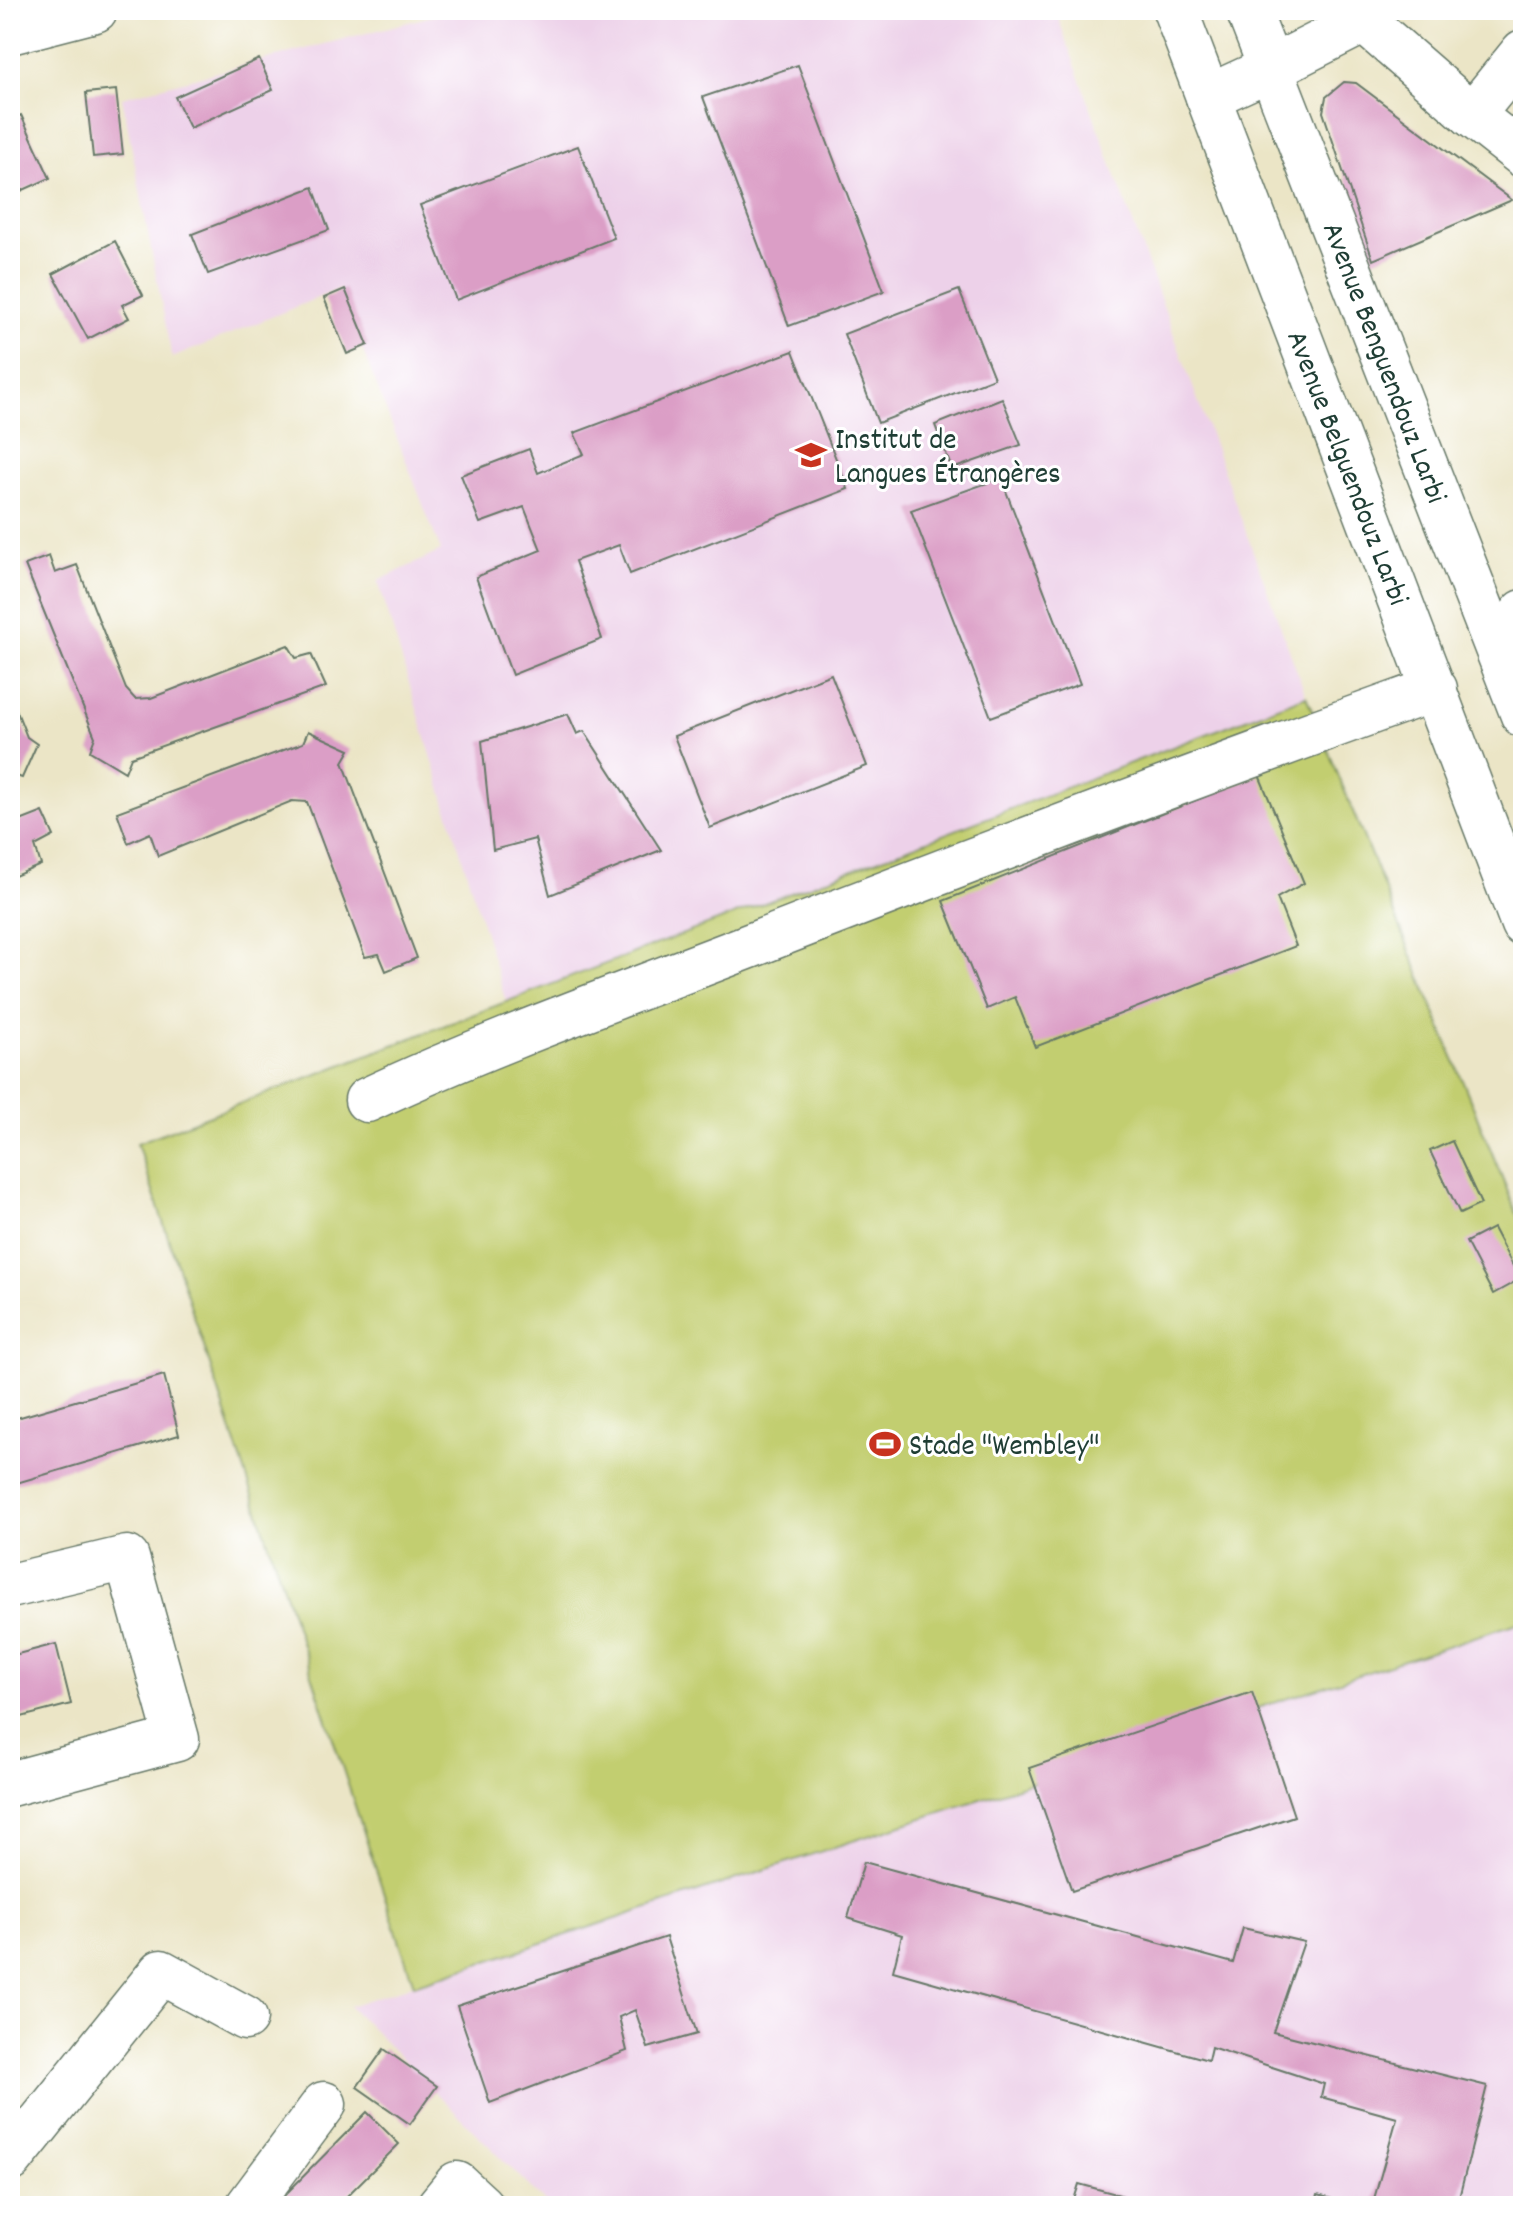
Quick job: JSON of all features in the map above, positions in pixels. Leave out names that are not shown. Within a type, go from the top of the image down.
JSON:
[{"type":"main road","points":[[10,32],[95,10]]},
{"type":"main road","name":"Avenue Belguendouz Larbi","points":[[1175,10],[1523,924]]},
{"type":"main road","name":"Avenue Benguendouz Larbi","points":[[1248,10],[1523,715]]},
{"type":"main road","points":[[1208,97],[1271,68],[1361,16],[1472,115],[1523,155]]},
{"type":"main road","points":[[1472,115],[1523,52]]},
{"type":"main road","points":[[1498,649],[1523,612]]},
{"type":"main road","points":[[367,1100],[439,1066],[1216,768],[1435,689]]},
{"type":"main road","points":[[10,1586],[127,1558],[177,1739],[10,1784]]},
{"type":"main road","points":[[10,2160],[161,1972],[245,2018]]},
{"type":"main road","points":[[248,2206],[324,2104]]},
{"type":"main road","points":[[439,2206],[457,2184],[481,2206]]},
{"type":"shaded area","name":"Institut de Langues Étrangères","points":[[455,10],[1055,10],[1306,696],[506,1002],[378,581],[441,551],[339,289],[172,358],[122,97]]},
{"type":"shaded area","points":[[1523,1621],[1523,2206],[549,2206],[349,2006]]},
{"type":"green space","points":[[1306,696],[1523,1229],[1523,1621],[414,1985],[137,1143]]},
{"type":"building","points":[[259,59],[273,90],[190,128],[175,97]]},
{"type":"building","points":[[798,65],[884,291],[789,326],[703,97]]},
{"type":"building","points":[[1344,82],[1356,83],[1512,200],[1373,260],[1323,112],[1326,97]]},
{"type":"building","points":[[116,90],[123,154],[93,157],[86,93]]},
{"type":"building","points":[[21,115],[50,178],[10,196],[10,120]]},
{"type":"building","points":[[578,146],[614,238],[456,300],[420,205]]},
{"type":"building","points":[[313,187],[329,230],[208,274],[192,234]]},
{"type":"building","points":[[115,241],[143,295],[122,305],[129,318],[88,339],[53,274]]},
{"type":"building","points":[[345,289],[368,345],[347,354],[324,298]]},
{"type":"building","points":[[959,290],[994,378],[878,423],[844,334]]},
{"type":"building","points":[[793,351],[848,489],[630,574],[619,545],[575,561],[602,639],[512,675],[476,577],[541,550],[524,507],[480,523],[461,475],[529,449],[538,473],[584,454],[574,433]]},
{"type":"building","points":[[1002,398],[1021,445],[952,469],[935,425]]},
{"type":"building","points":[[1001,478],[1080,684],[991,717],[911,510]]},
{"type":"building","points":[[49,556],[55,573],[77,565],[126,689],[135,699],[151,698],[288,645],[296,658],[311,654],[326,687],[131,757],[125,772],[90,751],[95,737],[25,565]]},
{"type":"building","points":[[831,674],[867,766],[710,828],[674,736]]},
{"type":"building","points":[[10,694],[27,737],[37,744],[22,778],[10,774]]},
{"type":"building","points":[[568,714],[577,734],[584,731],[661,850],[550,895],[535,839],[493,850],[482,741]]},
{"type":"building","points":[[308,731],[350,750],[343,762],[417,958],[386,971],[379,954],[365,957],[307,802],[292,801],[158,856],[150,833],[128,843],[117,812],[303,743]]},
{"type":"building","points":[[1259,775],[1304,883],[1277,898],[1296,946],[1035,1047],[1015,997],[987,1009],[943,901]]},
{"type":"building","points":[[43,812],[54,836],[35,846],[41,865],[10,878],[10,825]]},
{"type":"building","points":[[1452,1141],[1481,1204],[1460,1214],[1430,1151]]},
{"type":"building","points":[[1493,1228],[1520,1279],[1493,1294],[1466,1242]]},
{"type":"building","points":[[164,1375],[179,1435],[10,1485],[10,1420]]},
{"type":"building","points":[[56,1644],[71,1704],[10,1720],[10,1656]]},
{"type":"building","points":[[1252,1692],[1294,1816],[1072,1891],[1029,1768]]},
{"type":"building","points":[[864,1862],[1233,1963],[1243,1928],[1304,1942],[1273,2032],[1487,2086],[1457,2206],[1372,2206],[1397,2118],[1321,2097],[1324,2084],[1211,2047],[1208,2060],[893,1971],[902,1935],[848,1918]]},
{"type":"building","points":[[666,1937],[697,2034],[648,2048],[635,2010],[619,2017],[627,2051],[490,2103],[457,2006]]},
{"type":"building","points":[[384,2049],[437,2086],[410,2124],[357,2087]]},
{"type":"building","points":[[367,2112],[399,2144],[337,2206],[274,2206]]},
{"type":"building","points":[[1079,2184],[1157,2205],[1157,2206],[1072,2206]]},
{"type":"building","points":[[1318,2195],[1353,2205],[1353,2206],[1315,2206]]},
{"type":"place","name":"Institut de Langues Étrangères","points":[[811,455]]},
{"type":"place","name":"Stade \"Wembley\"","points":[[885,1444]]}]
